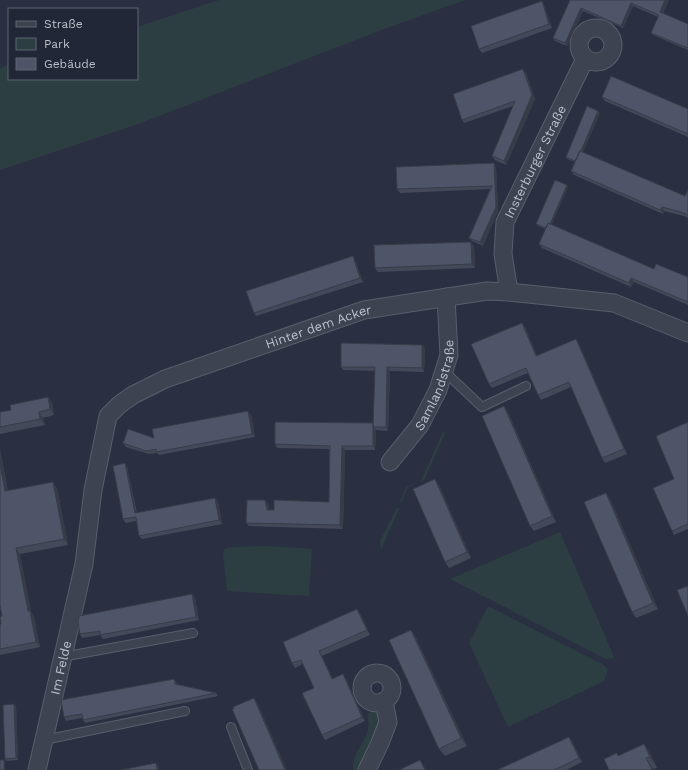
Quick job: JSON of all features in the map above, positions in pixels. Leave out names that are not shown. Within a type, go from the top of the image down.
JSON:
[{"type":"street","name":"Insterburger Straße","points":[[509,292],[503,254],[505,222],[585,59]]},
{"type":"street","name":"Hinter dem Acker","points":[[84,564],[93,490],[108,416],[133,395],[165,380],[364,310],[487,291],[614,303],[688,333]]},
{"type":"street","name":"Samlandstraße","points":[[390,462],[420,425],[438,390],[449,355],[446,297]]},
{"type":"street","name":"Im Felde","points":[[37,770],[84,564]]},
{"type":"street","points":[[367,770],[388,722],[384,701]]},
{"type":"lane","points":[[444,371],[482,407],[526,386]]},
{"type":"lane","points":[[62,657],[193,633]]},
{"type":"lane","points":[[44,740],[185,711]]},
{"type":"lane","points":[[230,727],[248,770]]},
{"type":"green space","points":[[219,0],[465,0],[384,29],[141,123],[0,170],[0,68],[8,65],[8,80],[138,80],[138,27]]},
{"type":"green space","points":[[443,432],[445,433],[424,480],[408,487],[401,503],[400,502],[406,487],[419,482],[422,479]]},
{"type":"green space","points":[[397,508],[399,508],[381,550],[380,541]]},
{"type":"green space","points":[[560,532],[614,657],[613,658],[606,659],[450,579]]},
{"type":"green space","points":[[268,546],[312,549],[309,596],[227,591],[223,553],[225,549],[229,547]]},
{"type":"green space","points":[[488,606],[604,665],[608,670],[604,681],[508,727],[469,643]]},
{"type":"green space","points":[[374,709],[378,713],[380,721],[362,770],[353,770],[355,756],[368,730],[369,723],[367,715]]},
{"type":"building","points":[[570,0],[665,0],[660,12],[688,24],[688,48],[651,33],[659,15],[631,3],[621,26],[581,8],[565,43],[553,38]]},
{"type":"building","points":[[542,1],[549,24],[479,49],[471,26]]},
{"type":"building","points":[[523,69],[532,95],[504,161],[492,156],[515,101],[462,120],[453,94]]},
{"type":"building","points":[[611,76],[688,109],[688,134],[602,97]]},
{"type":"building","points":[[587,106],[598,111],[581,151],[575,161],[566,157]]},
{"type":"building","points":[[580,151],[685,196],[688,190],[688,215],[662,207],[660,210],[571,171]]},
{"type":"building","points":[[494,163],[496,207],[480,242],[469,238],[492,186],[397,189],[396,167]]},
{"type":"building","points":[[555,180],[567,185],[550,224],[548,223],[546,228],[536,224]]},
{"type":"building","points":[[548,223],[654,269],[656,264],[688,277],[688,302],[631,278],[629,283],[539,244]]},
{"type":"building","points":[[471,242],[472,264],[375,268],[374,245]]},
{"type":"building","points":[[353,256],[360,278],[254,313],[246,291]]},
{"type":"building","points":[[522,323],[536,356],[576,339],[624,449],[602,458],[569,382],[538,395],[526,368],[489,384],[471,344]]},
{"type":"building","points":[[341,343],[422,345],[422,368],[387,367],[386,427],[373,427],[375,367],[341,367]]},
{"type":"building","points":[[48,397],[50,409],[39,412],[40,419],[0,427],[0,412],[11,410],[10,405]]},
{"type":"building","points":[[504,406],[552,516],[530,526],[482,416]]},
{"type":"building","points":[[248,411],[252,434],[156,452],[156,449],[146,451],[123,443],[128,429],[154,438],[152,429]]},
{"type":"building","points":[[275,422],[373,423],[373,446],[342,446],[340,525],[246,523],[247,500],[265,500],[267,510],[274,510],[274,500],[329,502],[330,446],[275,444]]},
{"type":"building","points":[[688,422],[688,524],[672,531],[653,488],[674,479],[656,436]]},
{"type":"building","points":[[125,463],[135,513],[215,498],[219,520],[139,536],[136,517],[123,519],[113,466]]},
{"type":"building","points":[[0,464],[5,491],[53,482],[64,539],[16,548],[28,611],[30,611],[36,642],[0,649],[0,617],[2,616],[0,605]]},
{"type":"building","points":[[435,479],[467,552],[445,562],[413,489]]},
{"type":"building","points":[[606,493],[653,603],[632,612],[584,502]]},
{"type":"building","points":[[688,586],[688,616],[677,590]]},
{"type":"building","points":[[192,594],[196,617],[100,635],[100,631],[80,634],[78,622],[79,616]]},
{"type":"building","points":[[357,609],[367,630],[319,651],[332,679],[343,674],[362,717],[322,735],[302,693],[314,688],[301,660],[292,663],[283,642]]},
{"type":"building","points":[[411,630],[461,738],[439,749],[389,640]]},
{"type":"building","points":[[174,679],[175,684],[216,693],[83,720],[82,714],[64,717],[61,700]]},
{"type":"building","points":[[254,698],[285,770],[259,770],[232,709],[234,709],[233,707]]},
{"type":"building","points":[[14,704],[16,758],[5,759],[3,705]]},
{"type":"building","points":[[569,737],[579,758],[554,770],[497,770]]},
{"type":"building","points":[[644,744],[650,757],[646,758],[652,770],[609,770],[604,759],[617,753],[618,756]]},
{"type":"building","points":[[0,760],[4,760],[4,770],[0,770]]},
{"type":"building","points":[[420,760],[425,770],[399,770]]},
{"type":"building","points":[[156,763],[157,770],[120,770]]}]
